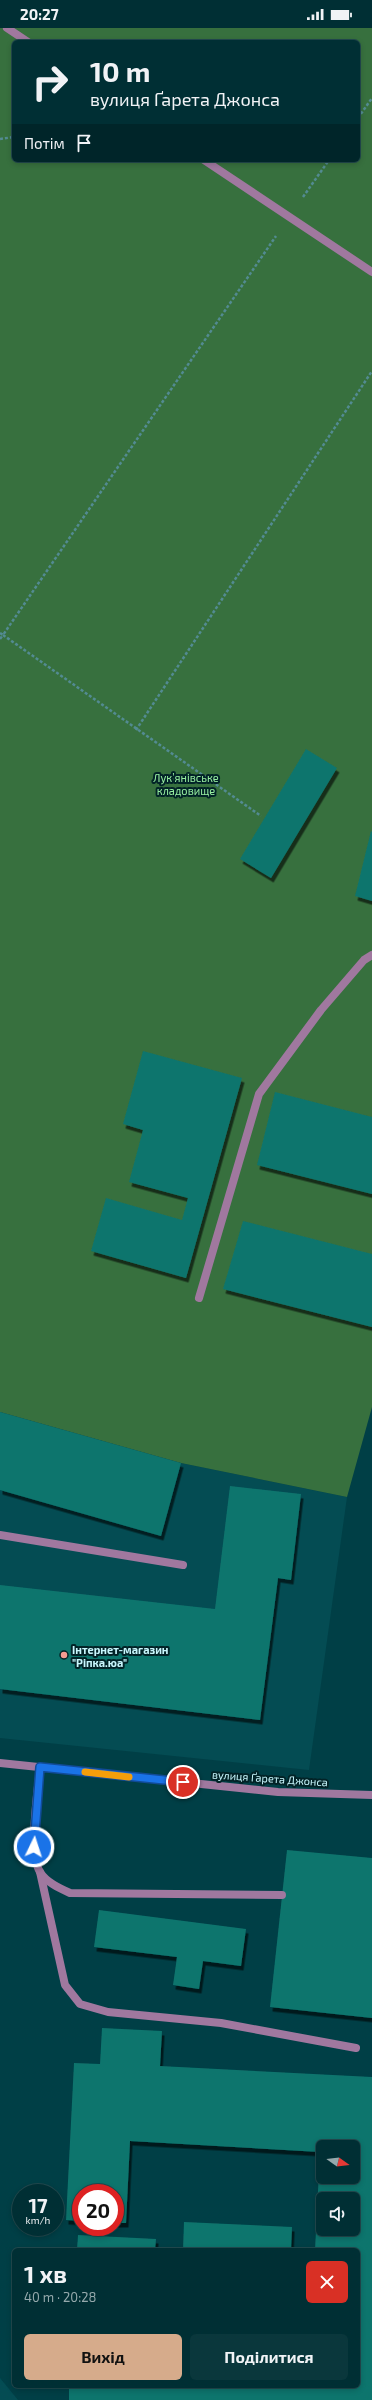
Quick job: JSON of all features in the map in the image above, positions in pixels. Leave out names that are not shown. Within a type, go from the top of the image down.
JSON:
[{"type":"street","points":[[7,28],[25,40]]},
{"type":"street","points":[[207,162],[372,272]]},
{"type":"street","points":[[199,1298],[259,1094],[321,1010],[364,960],[372,955]]},
{"type":"street","points":[[0,1535],[183,1565]]},
{"type":"street","name":"вулиця Ґарета Джонса","points":[[0,1763],[278,1792],[372,1795]]},
{"type":"street","points":[[40,1767],[34,1847],[65,1985],[80,2004],[108,2012],[221,2023],[356,2048]]},
{"type":"street","points":[[40,1872],[54,1886],[70,1893],[282,1895]]},
{"type":"path","points":[[360,115],[372,98]]},
{"type":"path","points":[[0,139],[12,137]]},
{"type":"path","points":[[0,639],[327,162]]},
{"type":"path","points":[[136,730],[372,371]]},
{"type":"path","points":[[2,634],[136,730],[261,816]]},
{"type":"shaded area","points":[[0,1412],[181,1463],[347,1497],[309,1770],[0,1738]]},
{"type":"shaded area","points":[[0,2378],[18,2400],[0,2400]]},
{"type":"green space","name":"Лукʼянівське кладовище","points":[[0,28],[372,28],[372,1407],[347,1497],[181,1463],[0,1412]]},
{"type":"building","points":[[306,749],[337,768],[271,878],[240,859]]},
{"type":"building","points":[[371,831],[372,832],[372,901],[355,896]]},
{"type":"building","points":[[143,1051],[242,1078],[186,1278],[91,1251],[106,1198],[182,1220],[188,1198],[129,1182],[143,1130],[123,1124]]},
{"type":"building","points":[[275,1092],[372,1117],[372,1194],[257,1165]]},
{"type":"building","points":[[243,1221],[372,1254],[372,1327],[223,1289]]},
{"type":"building","points":[[0,1412],[181,1463],[161,1536],[0,1490]]},
{"type":"building","points":[[230,1486],[301,1494],[291,1580],[278,1578],[260,1720],[0,1689],[0,1585],[215,1609]]},
{"type":"building","points":[[287,1850],[372,1858],[372,2018],[270,2007]]},
{"type":"building","points":[[99,1910],[246,1929],[241,1966],[203,1961],[199,1989],[173,1985],[177,1957],[94,1947]]},
{"type":"building","points":[[102,2028],[162,2031],[160,2066],[372,2077],[372,2400],[69,2400],[69,2388],[360,2388],[360,2248],[315,2248],[316,2230],[316,2236],[360,2236],[360,2192],[318,2192],[318,2184],[360,2184],[360,2140],[316,2140],[316,2152],[130,2141],[126,2223],[124,2223],[124,2184],[72,2184],[72,2220],[66,2220],[74,2063],[100,2064]]},
{"type":"building","points":[[184,2222],[292,2227],[291,2248],[183,2248]]},
{"type":"building","points":[[78,2236],[156,2239],[155,2248],[77,2248]]},
{"type":"slow traffic","points":[[85,1772],[129,1777]]},
{"type":"place","name":"Інтернет-магазин \"Ріпка.юа\"","points":[[64,1655]]},
{"type":"route","points":[[34,1847],[40,1767],[183,1782]]}]
